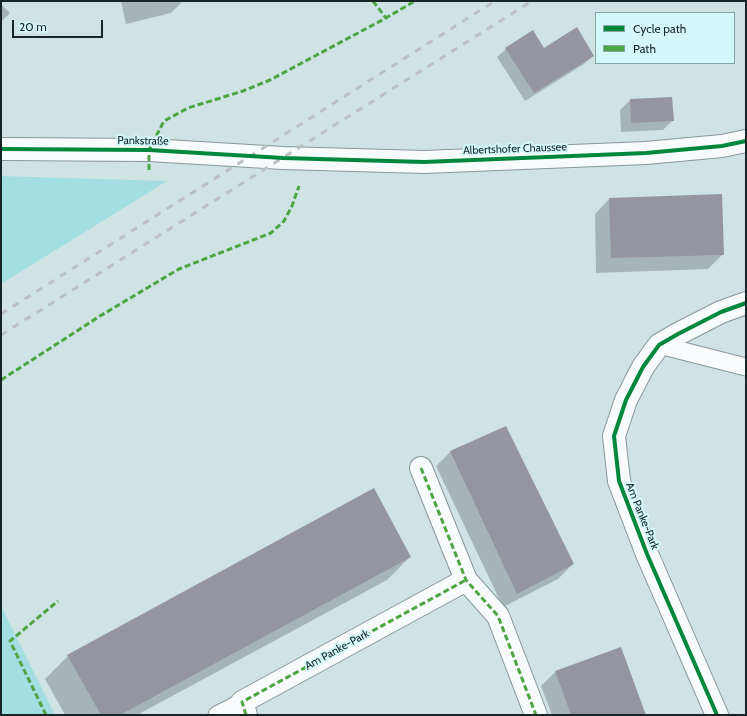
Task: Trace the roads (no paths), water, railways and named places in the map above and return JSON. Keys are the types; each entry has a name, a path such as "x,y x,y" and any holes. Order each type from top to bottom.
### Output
{"street":[{"name":"Albertshofer Chaussee","path":"284,158 432,161 646,153 722,146 746,142"},
{"name":"Pankstraße","path":"1,149 149,150 284,158"},
{"name":"Am Panke-Park","path":"717,715 648,554 619,481 614,436 626,400 643,367 660,345 721,312 746,303"},
{"path":"421,468 466,580 498,616 536,715"},
{"name":"Am Panke-Park","path":"244,708 466,580"}],"lane":[{"path":"660,345 746,367"},
{"path":"217,715 244,708"}],"railway":[{"path":"1,314 495,1"},
{"path":"1,335 532,1"}]}
